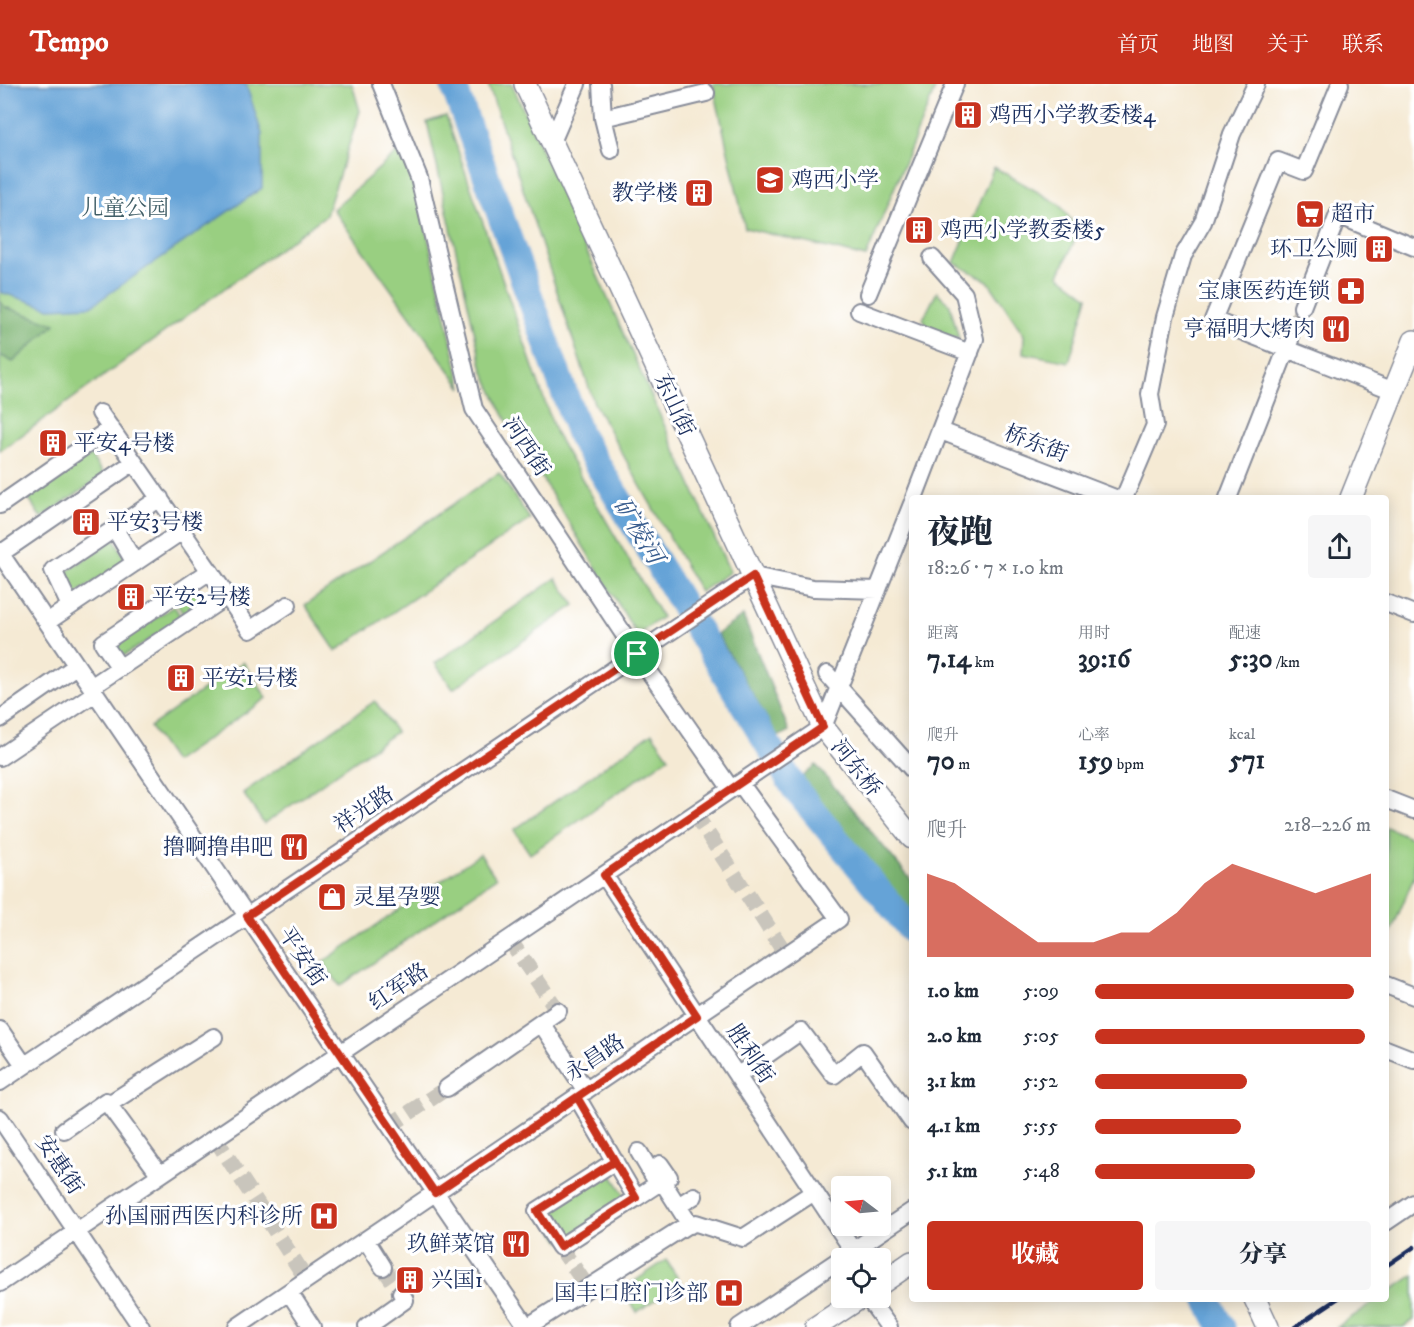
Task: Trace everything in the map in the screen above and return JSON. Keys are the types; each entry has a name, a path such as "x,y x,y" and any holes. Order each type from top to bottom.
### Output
{"main road":[{"name":"东山街","path":"525,84 753,576 817,731"},
{"path":"1352,495 1414,341"},
{"name":"河东桥","path":"817,731 909,835"},
{"path":"891,1276 909,1264"},
{"path":"1256,1302 1268,1327"},
{"path":"816,1327 845,1308"}],"street":[{"name":"河西街","path":"381,84 418,178 474,409 637,654 734,787"},
{"path":"552,142 578,84"},
{"path":"601,84 603,118 611,150"},
{"path":"868,294 955,84"},
{"path":"1125,495 1155,425 1150,394 1165,317 1183,256 1203,222 1233,134 1256,84"},
{"path":"1340,84 1304,171 1278,161 1213,320 1288,345 1394,391"},
{"path":"603,118 706,93"},
{"path":"1302,307 1338,215 1414,247"},
{"path":"916,495 975,339 964,294 932,258"},
{"path":"859,311 970,353"},
{"path":"1229,495 1288,345"},
{"path":"100,413 249,630 288,605"},
{"path":"0,505 111,428"},
{"name":"桥东街","path":"941,431 1107,495"},
{"path":"0,553 134,462"},
{"path":"70,606 53,570 160,498"},
{"path":"817,731 839,687 909,512"},
{"path":"115,529 135,563"},
{"path":"47,622 182,531"},
{"name":"平安街","path":"0,553 527,1327"},
{"path":"120,668 103,643 210,571"},
{"name":"祥光路","path":"0,1082 753,576"},
{"path":"753,576 813,588 878,590"},
{"path":"0,757 120,668 227,596"},
{"path":"1389,604 1414,614"},
{"path":"0,719 76,666"},
{"path":"827,674 909,766"},
{"name":"红军路","path":"0,1283 817,731"},
{"name":"永昌路","path":"237,1327 839,919 734,787"},
{"path":"1389,800 1414,810"},
{"name":"胜利街","path":"604,875 850,1248"},
{"path":"1389,986 1414,996"},
{"path":"447,1088 558,1011"},
{"path":"541,1023 582,1094 616,1164 636,1198"},
{"path":"0,1030 24,1065"},
{"path":"737,1076 801,1031 834,1075 863,1052 909,1118"},
{"path":"109,1104 214,1037"},
{"path":"1389,1050 1414,1060"},
{"path":"64,1130 106,1101 160,1175"},
{"name":"安惠街","path":"0,1118 141,1327"},
{"path":"660,1176 636,1198 560,1247 537,1211 643,1150 660,1176 690,1225"},
{"path":"527,1327 690,1225 696,1223 743,1239 814,1192"},
{"path":"678,1206 694,1196"},
{"path":"1389,1220 1414,1203"},
{"path":"864,1248 909,1213"},
{"path":"366,1240 383,1267"},
{"path":"739,1327 831,1270"},
{"path":"289,1292 312,1327"},
{"path":"367,1327 405,1300 401,1293"},
{"path":"875,1308 889,1327"}],"green space":[{"name":"儿童公园","path":"0,84 352,84 360,111 326,215 0,451"},
{"path":"488,84 512,84 730,572 700,592 594,403"},
{"path":"713,84 937,84 866,257 745,228"},
{"path":"446,116 556,434 662,617 637,635 503,414 483,370 427,122"},
{"path":"401,149 416,184 462,388 333,209"},
{"path":"994,167 1059,204 1079,231 1059,275 1088,297 1069,362 1023,353 1024,335 988,281 954,263"},
{"path":"937,292 950,305 959,339 930,331 923,319"},
{"path":"0,301 5,307 55,324 13,362 0,355"},
{"path":"88,452 104,475 41,518 26,495"},
{"path":"499,473 530,519 336,651 305,605"},
{"path":"114,539 127,561 73,596 62,575"},
{"path":"556,578 575,605 453,689 435,663"},
{"path":"196,591 204,605 185,617 176,602"},
{"path":"174,606 182,619 122,657 114,645"},
{"path":"743,616 789,731 778,737 717,634"},
{"path":"243,662 267,698 174,762 150,727"},
{"path":"375,701 396,732 264,824 243,793"},
{"path":"652,733 669,757 530,854 514,830"},
{"path":"816,765 909,877 909,908 801,778"},
{"path":"1389,828 1414,839 1414,877 1389,937"},
{"path":"480,854 496,878 340,986 323,962"},
{"path":"609,1171 627,1199 561,1242 543,1215"},
{"path":"666,1260 681,1283 637,1312 623,1289"},
{"path":"1414,1275 1414,1320 1403,1327 1337,1327 1374,1302 1389,1302 1389,1292"}],"water":[{"path":"0,84 246,84 262,134 262,188 91,306 50,308 0,292"}],"waterway":[{"name":"矿棱河","path":"453,84 580,436 795,789 909,927"},
{"name":"矿棱河","path":"1209,1302 1222,1327"}],"tunnel":[{"path":"1290,340 1302,307"},
{"path":"695,814 787,956"},
{"path":"509,939 558,1011"},
{"path":"389,1126 447,1088"},
{"path":"215,1138 307,1280"},
{"path":"560,1247 588,1288"},
{"path":"383,1267 401,1293"}],"railway":[{"path":"1389,1264 1414,1247"},
{"path":"1295,1327 1332,1302"}],"place":[{"name":"鸡西小学教委楼4","path":"968,115"},
{"name":"鸡西小学","path":"770,180"},
{"name":"教学楼","path":"699,193"},
{"name":"超市","path":"1310,214"},
{"name":"鸡西小学教委楼5","path":"919,230"},
{"name":"环卫公厕","path":"1379,249"},
{"name":"宝康医药连锁","path":"1351,291"},
{"name":"亨福明大烤肉","path":"1336,329"},
{"name":"平安4号楼","path":"53,443"},
{"name":"平安3号楼","path":"86,522"},
{"name":"平安2号楼","path":"131,597"},
{"name":"平安1号楼","path":"181,678"},
{"name":"撸啊撸串吧","path":"294,847"},
{"name":"灵星孕婴","path":"332,897"},
{"name":"孙国丽西医内科诊所","path":"324,1216"},
{"name":"玖鲜菜馆","path":"516,1244"},
{"name":"兴国1","path":"410,1280"},
{"name":"国丰口腔门诊部","path":"729,1293"}],"route":[{"path":"637,654 247,916 435,1193 577,1097 615,1161 636,1198 560,1247 537,1211 615,1161 577,1097 697,1016 604,875 823,727 753,576 637,654"}]}
